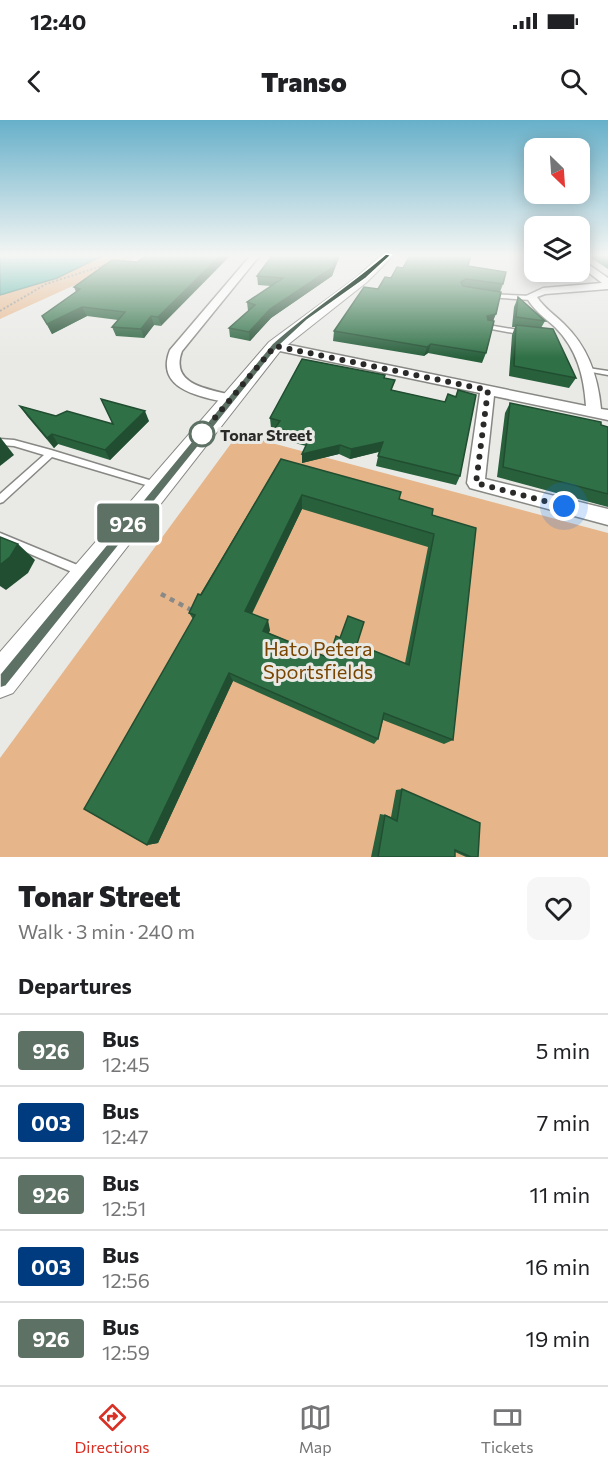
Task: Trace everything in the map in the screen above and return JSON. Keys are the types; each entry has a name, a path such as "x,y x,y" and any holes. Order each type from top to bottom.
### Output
{"main road":[{"path":"0,680 275,346 304,318 345,289"}],"street":[{"path":"227,289 176,350 171,363 179,382 188,387 230,399"},
{"path":"275,346 601,414 583,355 531,298 532,294 552,289"},
{"path":"488,390 476,483 608,517"}],"lane":[{"path":"482,295 531,298"},
{"path":"488,327 535,335"},
{"path":"588,370 608,373"},
{"path":"0,442 14,443 51,453 159,486"},
{"path":"0,499 51,453"},
{"path":"0,537 87,574"}],"path":[{"path":"0,311 37,289"},
{"path":"161,594 200,615"}],"green space":[{"path":"0,289 65,289 0,319"},
{"name":"Hato Petera Sportsfields","path":"238,434 608,533 608,857 0,857 0,758"}],"water":[{"path":"0,289 19,289 0,295"}],"building":[{"path":"79,289 186,289 158,317 151,316 141,329 112,327 125,312 82,307 47,324 42,316"},
{"path":"266,289 299,289 270,309 249,332 229,328 255,305 247,302"},
{"path":"362,289 484,289 501,292 496,314 487,316 488,320 494,321 486,353 431,344 427,347 334,331"},
{"path":"518,297 545,321 516,317"},
{"path":"516,325 553,329 576,378 514,366"},
{"path":"302,359 385,375 384,378 395,380 391,390 445,402 448,394 456,397 458,390 476,395 460,476 378,456 383,442 351,449 340,445 302,454 310,437 275,428 280,421 270,418"},
{"path":"101,399 145,411 105,450 52,434 47,438 20,406 56,416 67,411 113,424"},
{"path":"510,403 601,422 601,425 608,427 608,494 503,467"},
{"path":"281,459 401,492 399,499 433,509 432,515 476,528 453,740 384,713 378,739 229,673 147,845 84,809 195,615 189,613 198,594 201,595","holes":["302,495 434,534 409,665 357,644 364,622 348,616 340,638 336,636 329,658 263,631 268,620 245,611"]},
{"path":"0,537 18,544 10,557 0,565"},
{"path":"402,789 480,823 478,857 471,857 455,850 455,857 378,857 385,815 397,821"}],"bus line":[{"name":"926","path":"0,680 275,346 304,318 345,289"}],"place":[{"name":"Tonar Street","path":"202,434"}],"route":[{"path":"202,434 198,438 275,346 488,390 476,483 564,506"}]}
